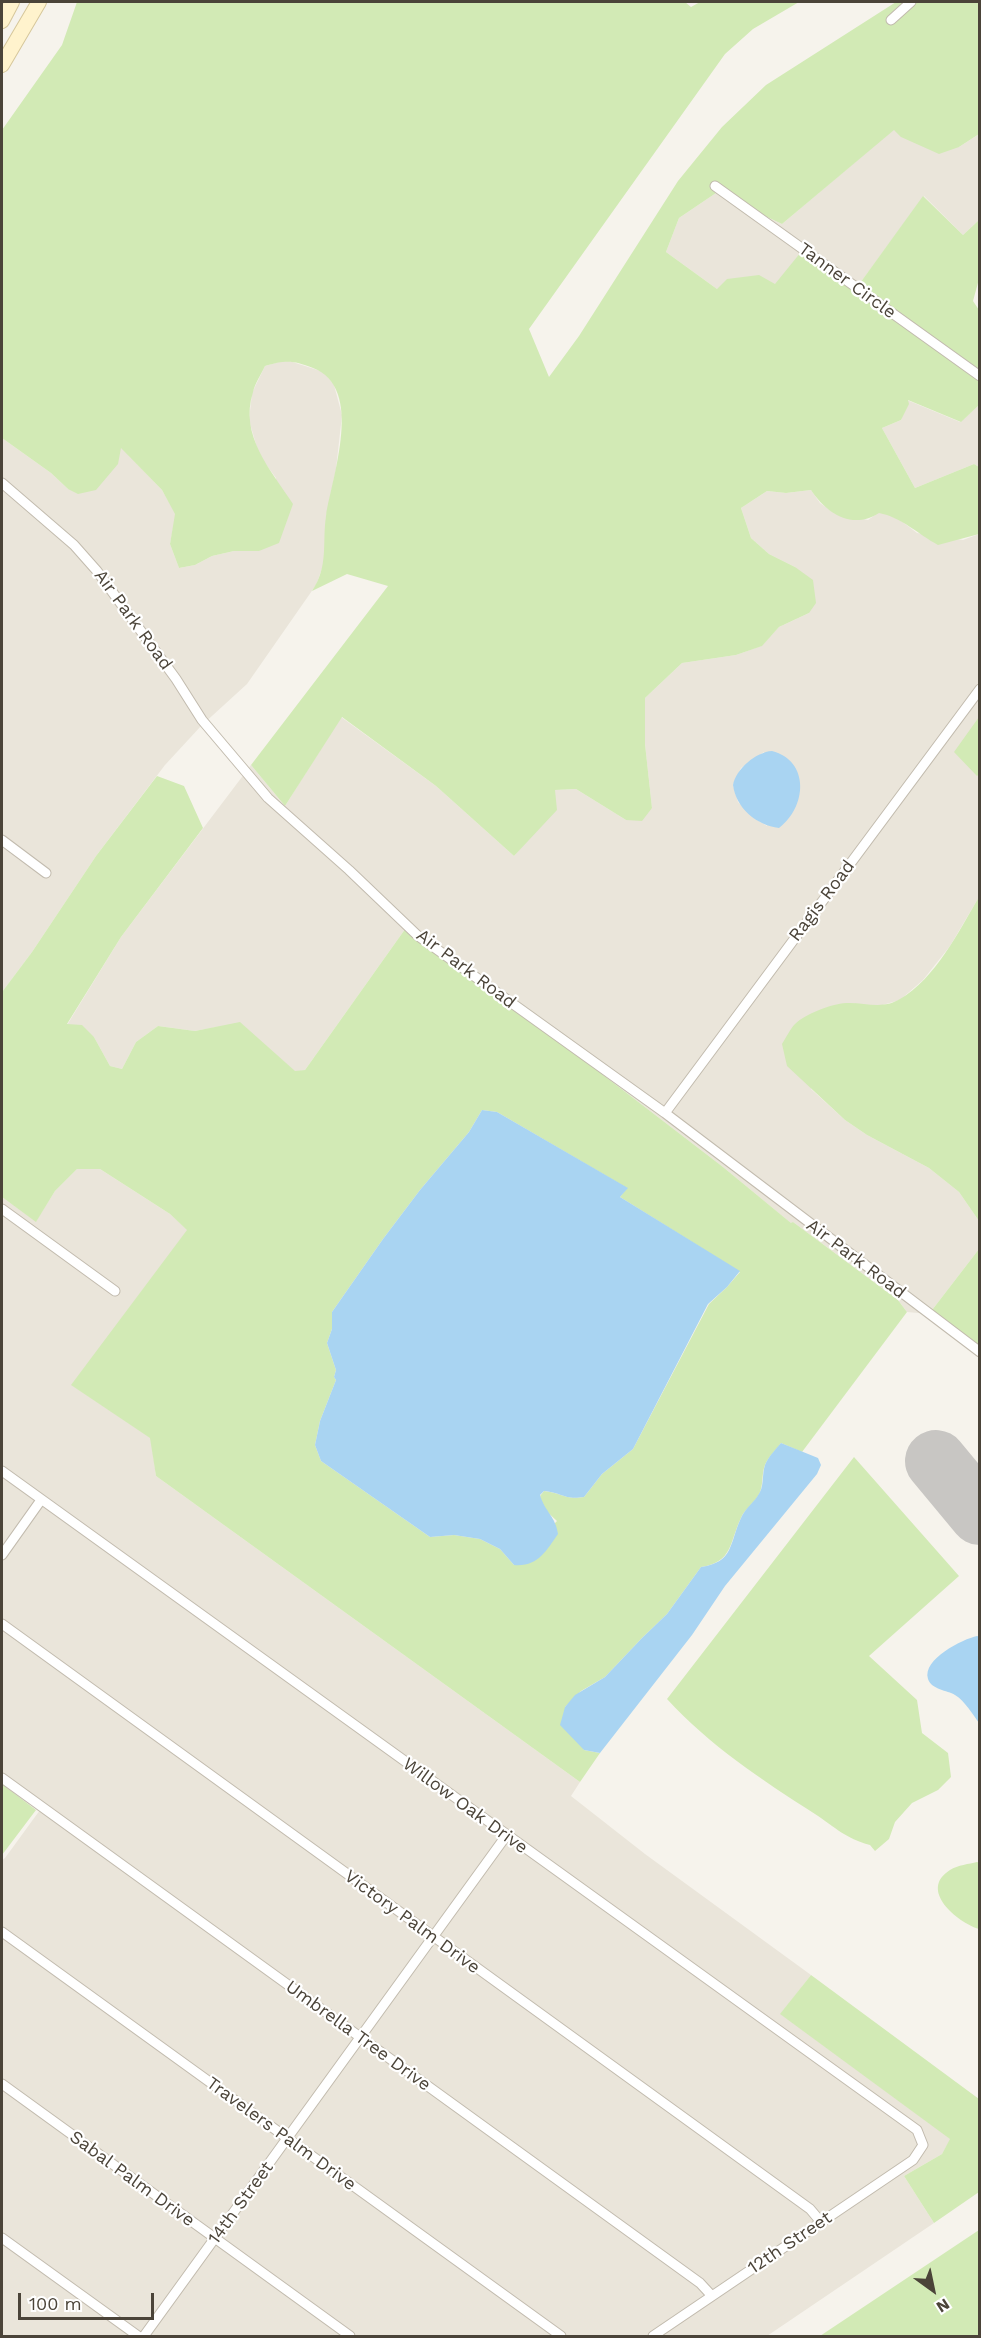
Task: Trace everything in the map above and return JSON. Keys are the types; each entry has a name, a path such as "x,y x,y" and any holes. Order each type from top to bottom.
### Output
{"main road":[{"path":"2,21 12,2"},
{"path":"2,64 39,2"}],"street":[{"path":"891,20 911,2"},
{"name":"Tanner Circle","path":"715,186 980,376"},
{"name":"Air Park Road","path":"2,483 74,545 98,571 176,679 202,720 268,798 356,876 417,935 665,1113 980,1352"},
{"name":"Ragis Road","path":"665,1113 980,688"},
{"path":"2,840 46,873"},
{"path":"2,1209 115,1291"},
{"name":"Willow Oak Drive","path":"2,1471 917,2130 923,2145"},
{"path":"2,1555 41,1500"},
{"name":"Victory Palm Drive","path":"2,1624 810,2209 820,2222"},
{"name":"Umbrella Tree Drive","path":"2,1778 691,2276 712,2296"},
{"name":"14th Street","path":"144,2337 506,1836"},
{"name":"Travelers Palm Drive","path":"2,1932 561,2337"},
{"name":"Sabal Palm Drive","path":"2,2084 351,2337"},
{"name":"12th Street","path":"653,2337 913,2160 923,2145"},
{"path":"2,2238 138,2337"}],"shaded area":[{"path":"894,129 959,147 979,134 979,220 963,235 924,196 855,290 775,284 717,289 666,252 679,218 716,193 782,224"},
{"path":"286,360 324,372 334,385 342,415 336,469 326,517 325,561 316,585 247,684 201,726 165,765 96,856 32,952 2,992 2,438 51,473 68,489 121,447 162,490 176,514 170,544 179,568 195,565 212,556 234,551 259,551 276,478 259,455 249,420 252,393 265,366"},
{"path":"907,400 960,422 979,405 979,467 974,464 915,488 882,428 901,420"},
{"path":"811,490 820,503 833,512 868,520 879,512 895,516 917,533 963,540 979,534 979,717 976,723 977,776 979,774 979,897 950,946 923,980 900,1000 879,1006 845,1003 811,1089 845,1120 867,1135 929,1168 959,1192 979,1221 979,1249 929,1314 907,1312 898,1300 793,1222 792,1224 723,1167 408,925 305,1070 295,1072 240,1023 195,1031 158,1026 136,1042 122,1069 110,1066 94,1037 67,1025 121,937 251,765 285,806 341,717 436,786 514,856 536,830 555,790 576,789 626,820 652,808 645,744 645,698 682,663 736,655 761,646 779,627 809,613 795,567 769,554 751,538 741,508 767,491 786,493","holes":["764,752 767,826 754,818 738,802 733,785 741,768"]},
{"path":"77,1169 100,1169 170,1214 188,1230 72,1385 151,1438 156,1476 580,1782 571,1796 645,1854 811,1975 781,2014 951,2139 942,2154 904,2176 934,2223 767,2336 2,2336 2,1860 40,1810 2,1779 2,1197 36,1221 55,1191"}],"green space":[{"path":"77,2 685,2 691,7 700,2 799,2 753,29 725,54 529,329 549,377 579,336 678,181 722,127 766,85 896,2 979,2 979,134 959,147 939,154 901,137 894,130 782,224 716,193 679,218 666,252 717,289 727,279 759,275 775,284 801,252 855,290 923,196 963,235 979,220 979,279 973,301 979,310 979,405 961,422 908,400 909,404 901,420 882,428 915,488 974,464 979,467 979,534 938,545 887,515 879,513 859,520 841,517 817,499 811,490 786,493 767,491 741,508 751,538 769,554 795,567 813,580 816,603 809,613 779,627 762,646 736,655 682,663 645,698 645,744 652,808 642,821 626,820 576,789 555,790 557,810 514,856 436,786 342,717 285,806 251,765 388,586 347,574 312,591 323,563 326,516 341,434 342,413 338,394 329,378 306,365 284,362 265,366 254,389 250,423 254,438 259,452 293,504 279,543 259,551 234,551 212,556 195,565 179,568 170,544 175,514 162,490 121,448 118,464 96,490 78,494 68,489 51,473 2,438 2,130 62,45"},
{"path":"979,717 980,774 977,776 954,752"},
{"path":"157,776 184,786 203,828 121,937 67,1024 82,1025 94,1037 110,1066 122,1069 136,1042 158,1026 195,1031 240,1022 295,1071 305,1070 408,925 723,1167 791,1223 793,1222 898,1300 907,1312 802,1452 781,1443 770,1456 764,1469 760,1492 742,1515 725,1556 719,1561 701,1567 667,1614 605,1677 581,1691 565,1707 584,1750 600,1753 580,1782 156,1476 150,1438 71,1385 187,1230 170,1214 100,1169 77,1169 55,1191 36,1222 2,1197 2,992 32,952 96,856","holes":["482,1110 497,1112 627,1188 620,1197 740,1272 709,1304 633,1449 602,1474 584,1497 568,1497 544,1491 540,1496 544,1509 557,1521 514,1565 500,1549 480,1539 454,1535 430,1537 321,1461 315,1445 320,1421 336,1380 334,1377 336,1370 327,1343 332,1329 332,1312 420,1190 469,1132"]},
{"path":"979,897 979,1221 959,1192 929,1168 867,1135 845,1120 787,1066 782,1044 795,1024 819,1010 846,1003 887,1004 913,990 945,953"},
{"path":"979,1249 979,1351 929,1314"},
{"path":"854,1457 959,1576 869,1656 917,1700 922,1733 948,1753 951,1777 938,1790 912,1803 895,1822 889,1839 875,1851 870,1845 841,1832 737,1761 700,1732 667,1699"},
{"path":"2,1784 36,1810 2,1855"},
{"path":"980,1863 979,1929 952,1913 939,1896 938,1887 941,1878 950,1870"},
{"path":"811,1975 979,2099 979,2192 934,2223 904,2176 942,2154 950,2139 780,2014"},
{"path":"979,2230 979,2336 820,2336"}],"water":[{"path":"772,751 784,756 793,764 800,785 795,809 779,828 763,823 748,814 738,801 733,785 742,767 760,754"},
{"path":"482,1110 497,1112 628,1188 620,1197 740,1271 727,1287 708,1304 633,1449 602,1474 584,1497 568,1497 544,1491 540,1495 555,1523 558,1534 540,1557 522,1565 514,1565 500,1549 480,1539 454,1535 430,1537 321,1461 315,1445 320,1421 336,1380 334,1377 336,1370 327,1343 332,1329 332,1312 420,1190 469,1132"},
{"path":"781,1443 818,1458 821,1465 817,1474 725,1586 692,1635 600,1753 584,1750 560,1725 565,1707 575,1695 605,1677 667,1614 701,1567 712,1565 725,1556 743,1514 760,1492 766,1462"},
{"path":"980,1637 979,1723 959,1698 936,1688 928,1679 931,1664 937,1657 963,1641"}],"runway":[{"path":"936,1461 980,1514"}]}
